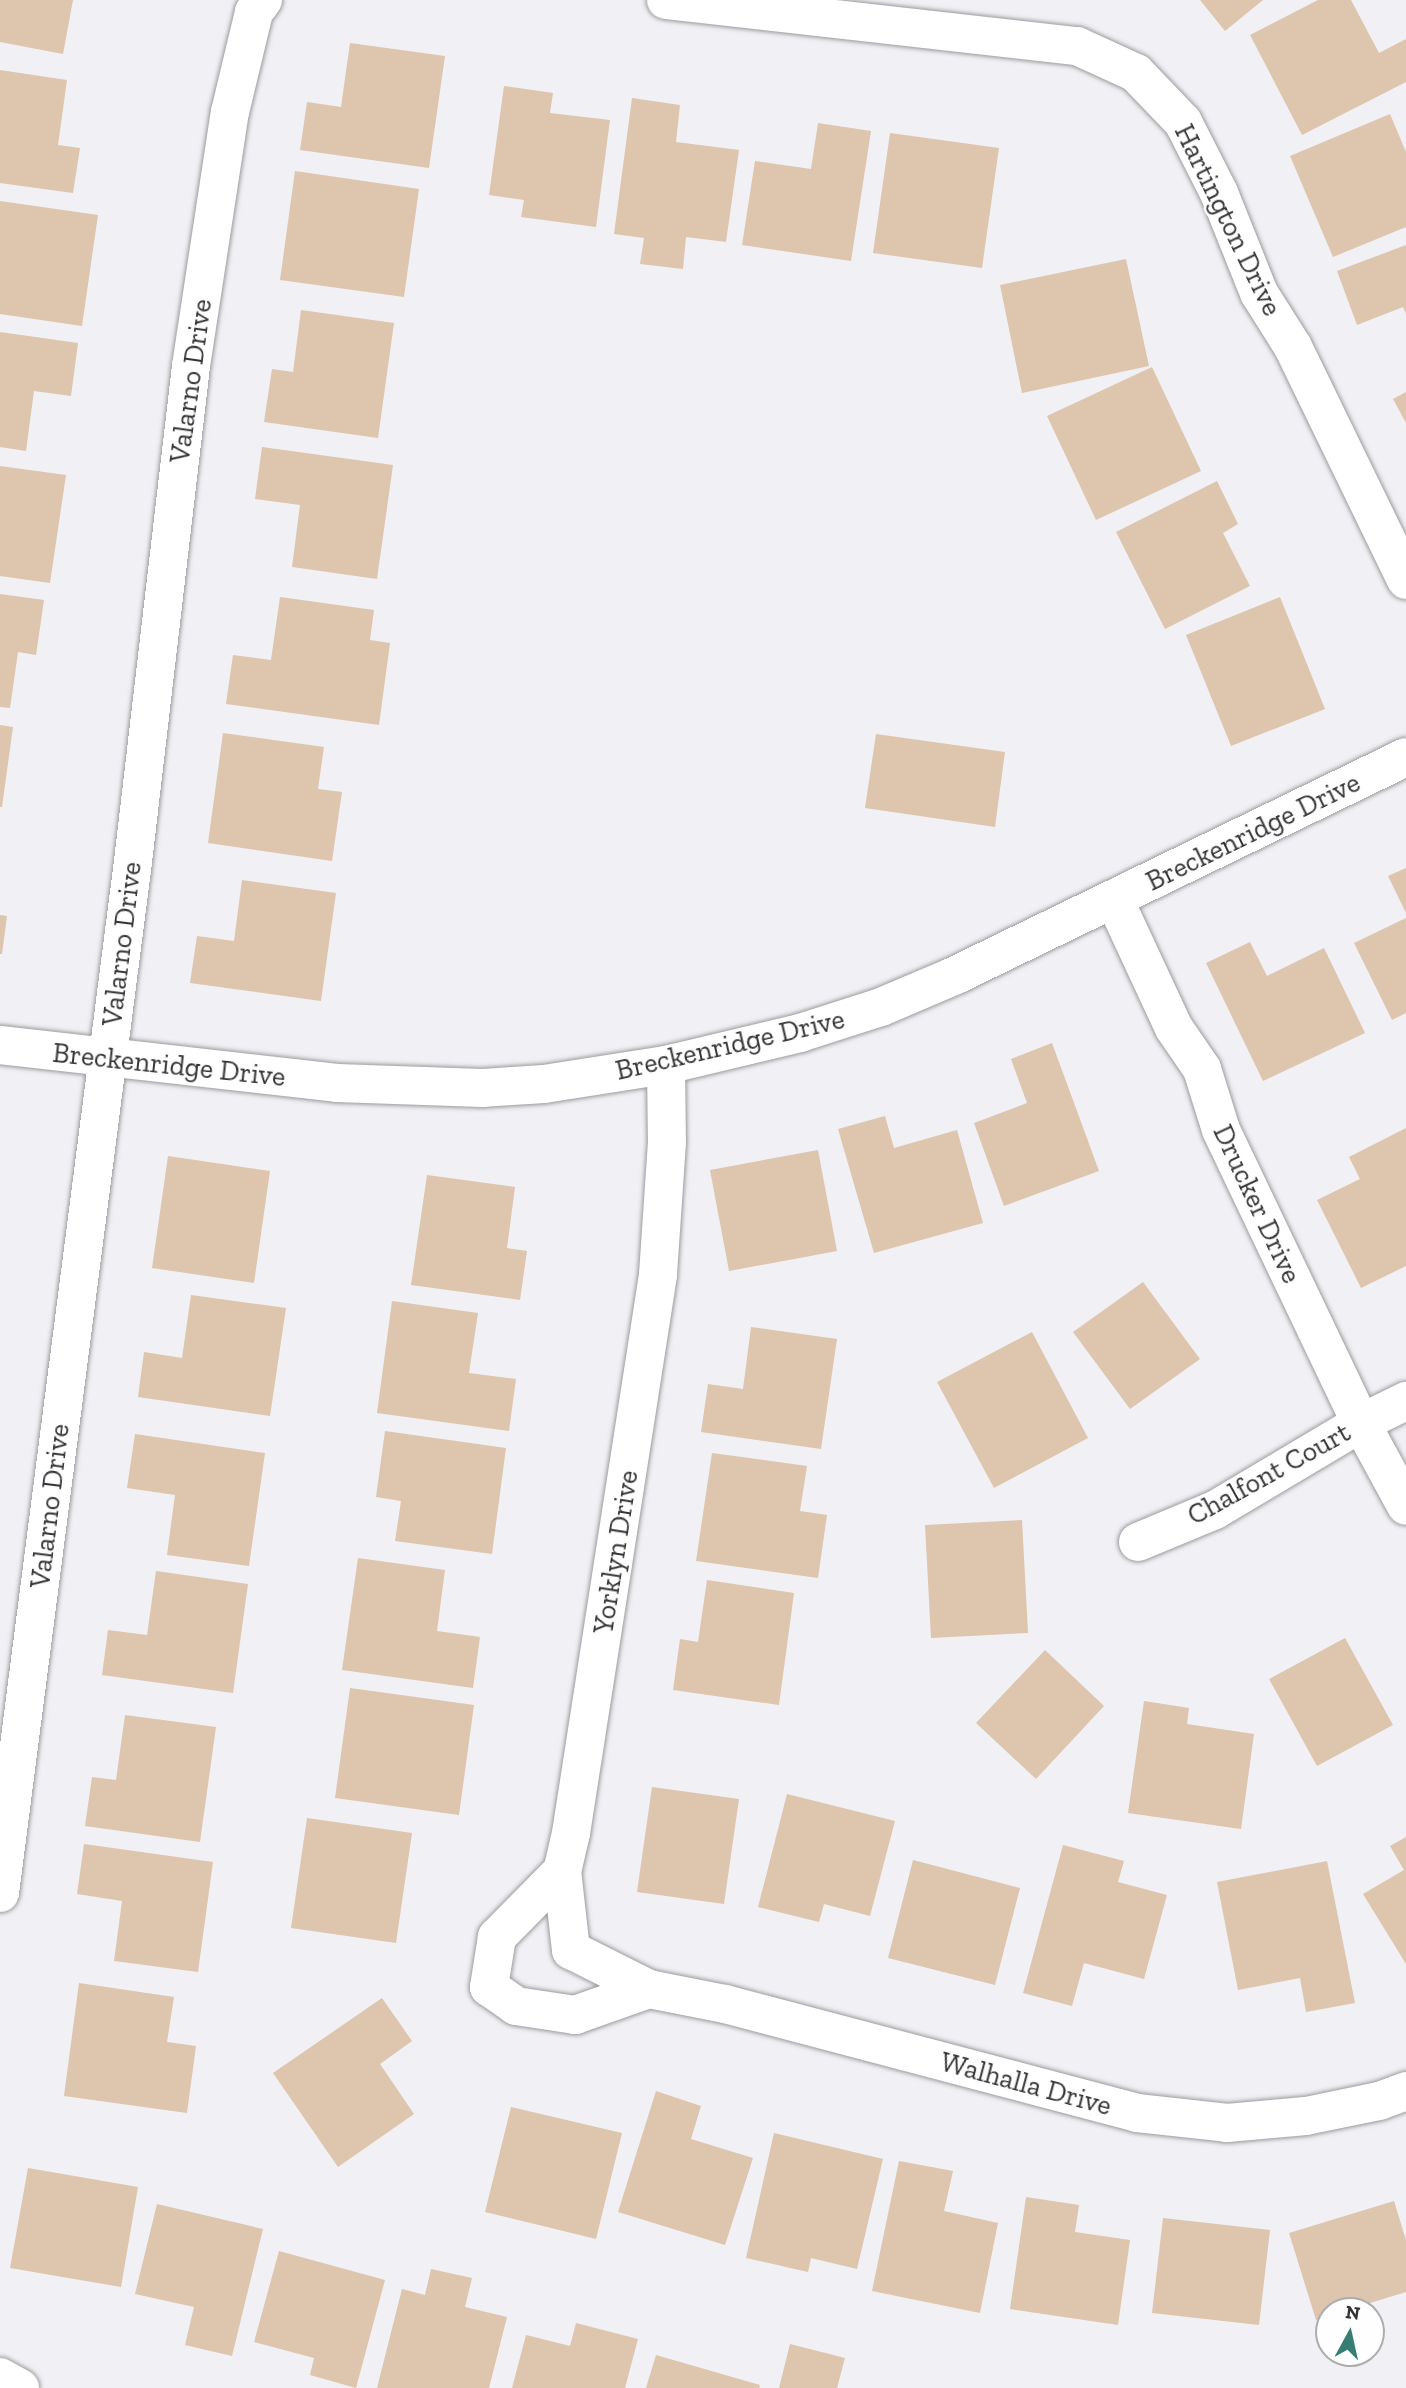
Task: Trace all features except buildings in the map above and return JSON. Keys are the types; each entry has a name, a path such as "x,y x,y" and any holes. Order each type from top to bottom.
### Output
{"street":[{"name":"Valarno Drive","path":"0,1893 107,1059 191,366 230,112 254,12 264,0"},
{"name":"Hartington Drive","path":"666,0 1077,46 1136,73 1183,122 1219,192 1259,293 1293,347 1406,580"},
{"name":"Breckenridge Drive","path":"0,1045 337,1083 482,1088 544,1084 666,1065 800,1033 881,1007 1114,899 1406,757"},
{"name":"Drucker Drive","path":"1114,899 1174,1028 1202,1069 1221,1130 1361,1423 1406,1506"},
{"name":"Yorklyn Drive","path":"649,1989 571,1950 562,1871 576,1806 658,1275 667,1142 666,1065"},
{"name":"Chalfont Court","path":"1138,1542 1215,1510 1361,1423 1406,1401"},
{"path":"562,1871 496,1937 489,1987 516,2006 575,2015 649,1989"},
{"name":"Walhalla Drive","path":"649,1989 725,2004 1137,2113 1227,2123 1306,2116 1379,2101 1406,2091"},
{"path":"0,2377 20,2388"}]}
